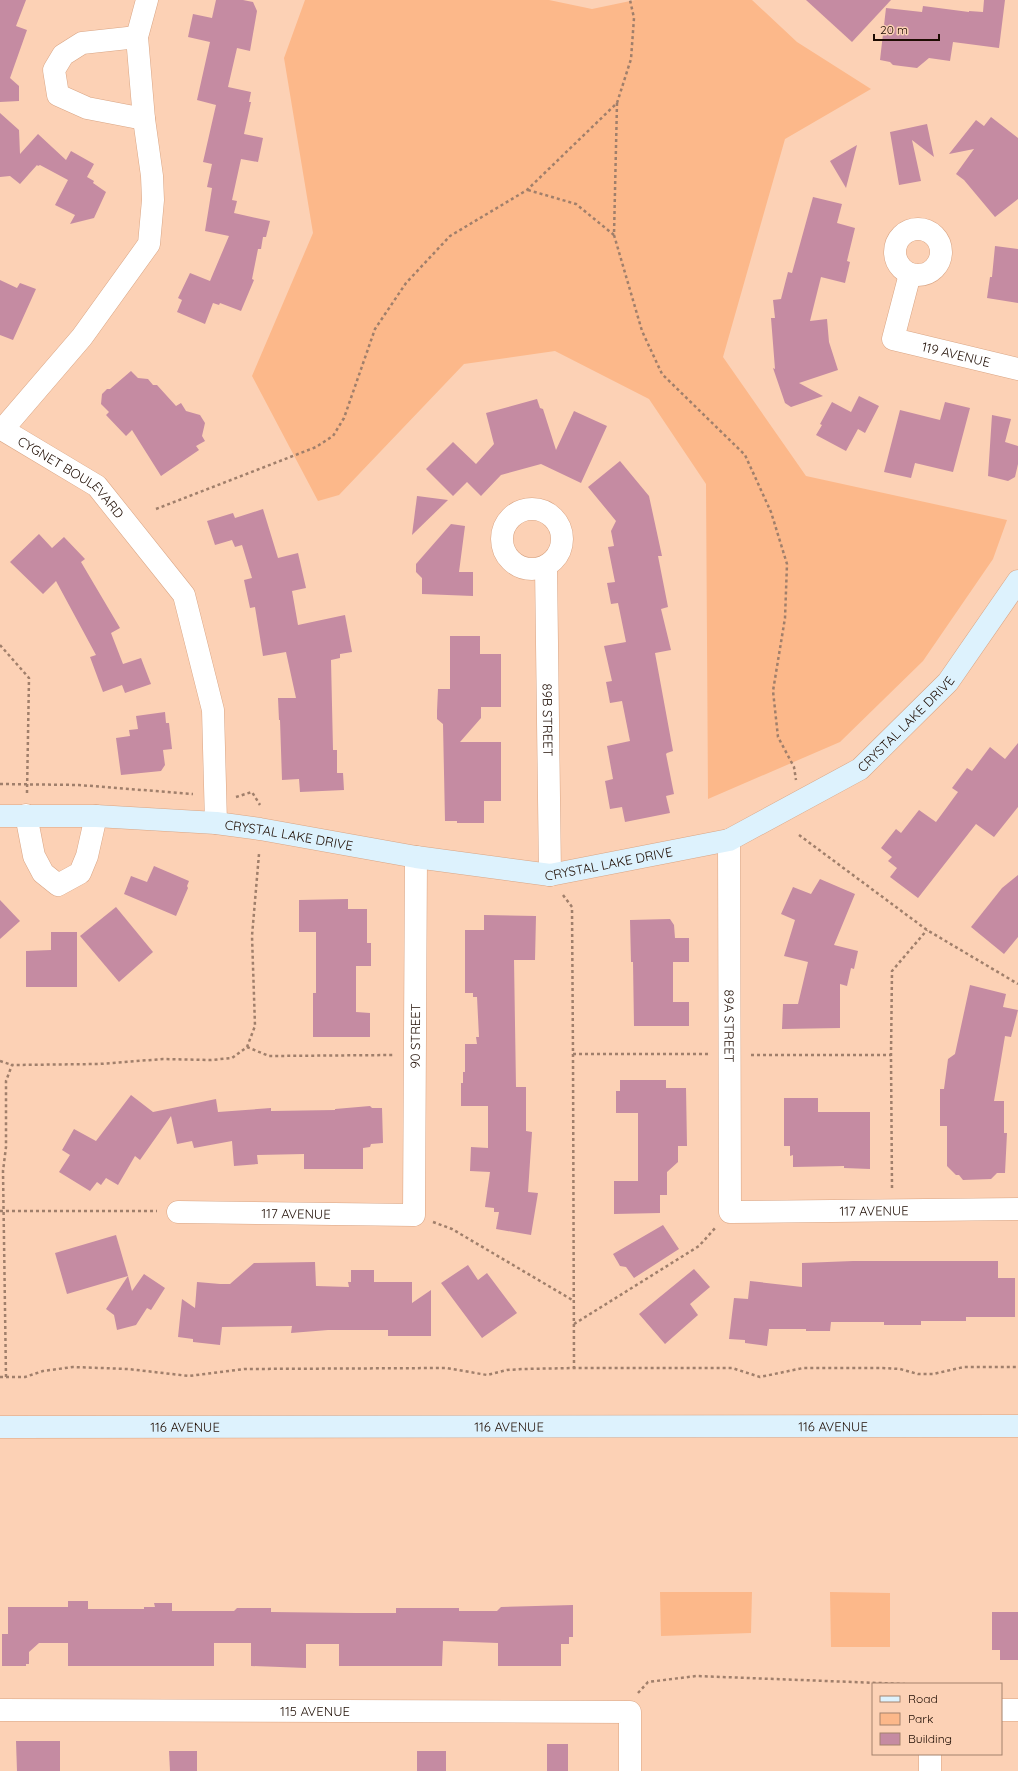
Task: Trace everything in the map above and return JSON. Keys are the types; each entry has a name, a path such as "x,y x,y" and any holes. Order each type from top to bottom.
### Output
{"street":[{"name":"CYGNET BOULEVARD","path":"147,0 137,37 144,119 152,176 153,200 149,244 82,337 1,428 97,486 184,595 213,710 216,823"},
{"path":"137,37 82,43 63,55 54,70 58,95 87,108 144,119"},
{"name":"119 AVENUE","path":"910,274 893,339 1018,370"},
{"name":"89B STREET","path":"546,566 550,875"},
{"name":"CRYSTAL LAKE DRIVE","path":"0,816 96,816 216,823 260,829 416,857 550,875 729,840 860,769 948,682 1018,581"},
{"path":"26,815 34,856 43,873 58,885 80,873 87,856 96,816"},
{"name":"89A STREET","path":"729,840 730,1212"},
{"name":"90 STREET","path":"414,1215 416,857"},
{"name":"117 AVENUE","path":"730,1212 1018,1209"},
{"name":"117 AVENUE","path":"178,1212 414,1215"},
{"name":"116 AVENUE","path":"0,1427 1018,1426"},
{"name":"115 AVENUE","path":"0,1710 630,1712"},
{"path":"1002,1710 1018,1710"},
{"path":"630,1712 630,1771"},
{"path":"930,1755 930,1771"}],"path":[{"path":"630,0 634,18 631,59 617,103 614,235 642,331 662,374 745,455 771,512 787,564 785,618 773,691 778,737 794,767 797,782"},
{"path":"156,509 316,447 333,436 344,418 376,330 406,283 450,236 527,190 617,103"},
{"path":"527,190 576,204 614,235"},
{"path":"0,645 29,678 26,815"},
{"path":"0,784 78,785 216,797 237,797 252,792 260,805"},
{"path":"799,835 927,930 1018,984"},
{"path":"0,1061 12,1065 99,1064 163,1059 211,1060 232,1058 247,1047 254,1026 252,936 259,854"},
{"path":"550,875 572,907 574,1368"},
{"path":"892,1210 892,971 927,930"},
{"path":"247,1047 269,1056 415,1055"},
{"path":"573,1054 891,1055"},
{"path":"6,1377 3,1171 6,1147 6,1082 12,1065"},
{"path":"0,1211 178,1212"},
{"path":"574,1324 699,1246 730,1212"},
{"path":"414,1215 452,1229 574,1302"},
{"path":"0,1377 25,1376 73,1367 128,1369 189,1376 244,1369 446,1368 487,1375 507,1370 574,1368 732,1368 760,1376 804,1368 883,1368 900,1369 918,1374 934,1374 964,1367 1018,1367"},
{"path":"630,1712 639,1692 648,1682 696,1676 879,1683"}],"green space":[{"path":"305,0 549,0 592,9 635,0 752,0 797,42 871,89 785,139 723,357 806,476 1007,520 993,559 923,661 840,742 708,799 706,484 649,399 555,351 464,364 339,495 318,501 252,376 313,233 284,58"},
{"path":"660,1592 752,1592 751,1633 661,1636"},
{"path":"830,1592 890,1593 890,1647 831,1647"}],"building":[{"path":"0,0 26,0 16,26 27,30 10,78 19,86 19,101 0,102"},
{"path":"216,0 243,0 253,2 257,11 250,51 237,48 228,87 251,92 249,102 251,102 244,134 263,138 258,162 241,159 232,200 237,201 234,213 270,221 266,237 263,237 261,249 258,249 252,279 254,280 241,311 220,303 219,305 213,303 205,324 177,312 182,300 178,298 190,273 210,281 229,236 205,231 212,188 207,187 212,164 203,162 216,105 197,100 210,42 188,37 193,14 212,18"},
{"path":"806,0 891,0 852,42"},
{"path":"984,0 1005,0 999,48 953,42 950,61 929,58 917,68 893,65 890,62 880,60 886,8 922,12 923,6 969,12 983,12"},
{"path":"0,113 19,130 20,154 38,134 66,160 71,151 94,164 87,177 106,192 94,218 70,224 75,215 55,205 68,180 40,165 37,165 20,184 10,176 0,177"},
{"path":"991,117 1018,138 1018,199 995,217 964,180 956,174 974,149 949,154 976,120 984,126"},
{"path":"927,124 934,157 912,140 921,181 899,185 890,132"},
{"path":"857,145 846,188 830,161"},
{"path":"813,197 842,204 837,223 855,228 847,261 850,262 845,283 821,277 810,321 827,319 829,342 838,370 799,383 823,396 791,407 785,403 773,368 775,369 771,318 775,318 773,300 781,299 788,272 792,273"},
{"path":"995,246 1018,249 1018,303 987,298 990,277 992,277"},
{"path":"0,280 17,288 20,283 36,289 13,340 0,335"},
{"path":"131,371 138,378 148,379 153,385 157,385 176,406 181,403 186,411 200,415 205,423 202,436 205,441 196,446 199,450 161,476 132,430 126,436 106,415 109,412 101,404 102,394"},
{"path":"859,396 879,406 865,433 858,429 846,451 816,435 832,402 851,412"},
{"path":"537,399 540,408 543,409 556,450 574,411 607,426 581,483 541,464 501,475 481,496 467,482 453,496 426,469 453,442 476,464 494,444 486,413"},
{"path":"945,402 970,408 953,472 915,463 911,478 884,472 900,410 940,420"},
{"path":"992,415 1011,419 1005,442 1018,446 1018,464 1015,477 1008,481 988,476"},
{"path":"620,461 649,496 662,556 658,556 668,607 661,609 671,650 655,653 673,751 666,754 674,794 666,796 670,813 625,822 622,807 610,809 605,781 613,779 607,746 630,741 622,701 610,703 606,682 612,681 604,646 626,642 618,603 611,604 607,583 615,582 608,547 614,546 611,531 616,521 588,487"},
{"path":"417,496 448,500 412,535"},
{"path":"263,509 278,558 298,553 306,588 292,591 298,625 345,615 352,652 340,654 340,658 331,660 333,750 337,750 337,773 343,773 344,790 300,792 299,779 282,780 278,698 296,698 286,652 263,656 255,607 250,608 244,580 252,578 242,545 235,547 232,540 215,545 207,521 233,513 235,518"},
{"path":"451,524 465,526 459,572 473,572 473,596 422,594 422,578 416,572 416,564"},
{"path":"39,534 52,548 64,537 85,559 81,562 120,628 111,633 123,664 141,658 151,684 125,693 122,685 103,692 90,657 96,655 56,581 43,594 10,562"},
{"path":"450,636 480,636 480,654 501,654 501,707 481,707 481,718 460,742 501,742 501,801 484,801 484,823 457,823 457,821 445,821 443,724 437,719 437,711 438,689 450,689"},
{"path":"165,712 166,723 169,723 172,749 163,750 165,765 161,771 121,775 116,738 130,736 129,730 138,729 136,716"},
{"path":"1018,743 1018,807 994,837 976,824 918,898 890,877 897,868 888,861 892,857 881,848 896,829 901,833 919,810 936,822 958,792 952,788 967,768 972,771 990,747 1005,759"},
{"path":"154,866 189,881 187,886 188,888 176,916 124,894 131,876 147,882"},
{"path":"1018,875 1018,937 1004,954 971,927 1002,888"},
{"path":"820,879 855,894 834,945 858,951 854,969 851,968 847,986 840,984 840,1028 782,1029 783,1004 798,1004 808,962 784,956 795,920 781,914 793,887 811,894"},
{"path":"348,899 348,909 367,909 367,943 371,943 371,966 356,966 356,1012 370,1013 370,1037 313,1037 313,993 316,993 316,932 299,932 299,900"},
{"path":"0,900 20,921 0,939"},
{"path":"116,907 153,952 119,982 80,936"},
{"path":"484,915 536,916 535,960 514,960 516,1087 526,1087 526,1131 532,1132 528,1192 538,1193 531,1235 496,1229 499,1212 494,1212 494,1208 485,1207 490,1172 470,1171 471,1147 488,1148 488,1106 461,1106 461,1083 463,1083 463,1072 465,1072 465,1044 477,1044 476,1037 479,1037 477,997 473,997 473,993 465,993 465,930 484,930"},
{"path":"670,919 674,925 675,938 689,938 689,962 673,962 673,1002 689,1002 689,1026 634,1026 633,962 631,962 630,920"},
{"path":"51,932 77,932 77,987 26,987 26,951 51,950"},
{"path":"970,985 1006,994 1003,1007 1018,1010 1011,1037 1005,1036 994,1101 1004,1101 1004,1133 1007,1133 1005,1173 997,1173 991,1179 963,1180 947,1166 947,1126 940,1126 940,1089 944,1089 948,1059 955,1054"},
{"path":"620,1080 666,1080 666,1088 686,1088 687,1146 678,1146 678,1162 667,1172 667,1195 660,1195 660,1213 614,1214 614,1181 638,1181 638,1113 616,1113 616,1091 620,1091"},
{"path":"131,1095 153,1112 216,1099 218,1112 271,1108 271,1111 335,1110 370,1106 372,1108 382,1108 383,1143 371,1144 370,1147 363,1148 363,1169 304,1169 304,1154 257,1155 258,1164 234,1166 232,1141 194,1148 192,1141 177,1144 171,1116 140,1160 135,1156 118,1185 106,1178 101,1185 97,1182 90,1191 59,1172 70,1155 62,1150 74,1129 96,1141"},
{"path":"784,1098 818,1098 818,1112 870,1112 870,1169 844,1168 844,1166 793,1167 793,1155 790,1156 790,1146 784,1146"},
{"path":"663,1225 679,1249 634,1278 626,1267 620,1266 613,1254"},
{"path":"116,1235 128,1276 67,1294 55,1253"},
{"path":"853,1261 998,1261 998,1278 1015,1278 1015,1317 966,1317 966,1321 921,1321 921,1325 884,1325 884,1322 831,1322 830,1331 806,1331 806,1329 769,1329 767,1346 745,1343 745,1340 729,1339 734,1298 748,1299 750,1281 802,1287 802,1263"},
{"path":"315,1262 316,1286 349,1287 348,1282 351,1282 351,1270 374,1270 374,1282 412,1282 412,1303 431,1290 431,1336 388,1336 388,1330 328,1330 291,1333 292,1326 222,1327 220,1345 193,1342 193,1339 178,1337 182,1299 195,1308 197,1282 230,1284 254,1263"},
{"path":"468,1265 478,1280 487,1273 517,1313 482,1338 441,1283"},
{"path":"694,1269 710,1287 690,1304 698,1315 665,1344 639,1314"},
{"path":"144,1274 165,1288 151,1310 147,1308 136,1325 117,1330 114,1315 106,1309 128,1276 132,1291"},
{"path":"68,1601 88,1601 88,1609 144,1609 144,1607 155,1607 154,1603 172,1603 172,1611 234,1611 237,1608 271,1608 271,1612 356,1613 396,1613 396,1608 459,1608 459,1611 497,1611 501,1607 573,1605 573,1637 569,1637 569,1644 561,1644 561,1666 498,1666 498,1643 443,1641 442,1666 339,1666 339,1644 306,1644 306,1668 251,1666 251,1643 214,1643 214,1666 68,1666 68,1643 39,1643 29,1652 29,1664 26,1664 26,1666 2,1666 2,1634 8,1634 8,1607 68,1607"},
{"path":"992,1612 1018,1612 1018,1660 1000,1660 1000,1650 992,1650"},
{"path":"16,1741 60,1741 60,1771 17,1771"},
{"path":"547,1744 568,1744 568,1771 547,1771"},
{"path":"169,1751 197,1751 197,1771 170,1771"},
{"path":"417,1751 446,1751 446,1771 417,1771"}]}
